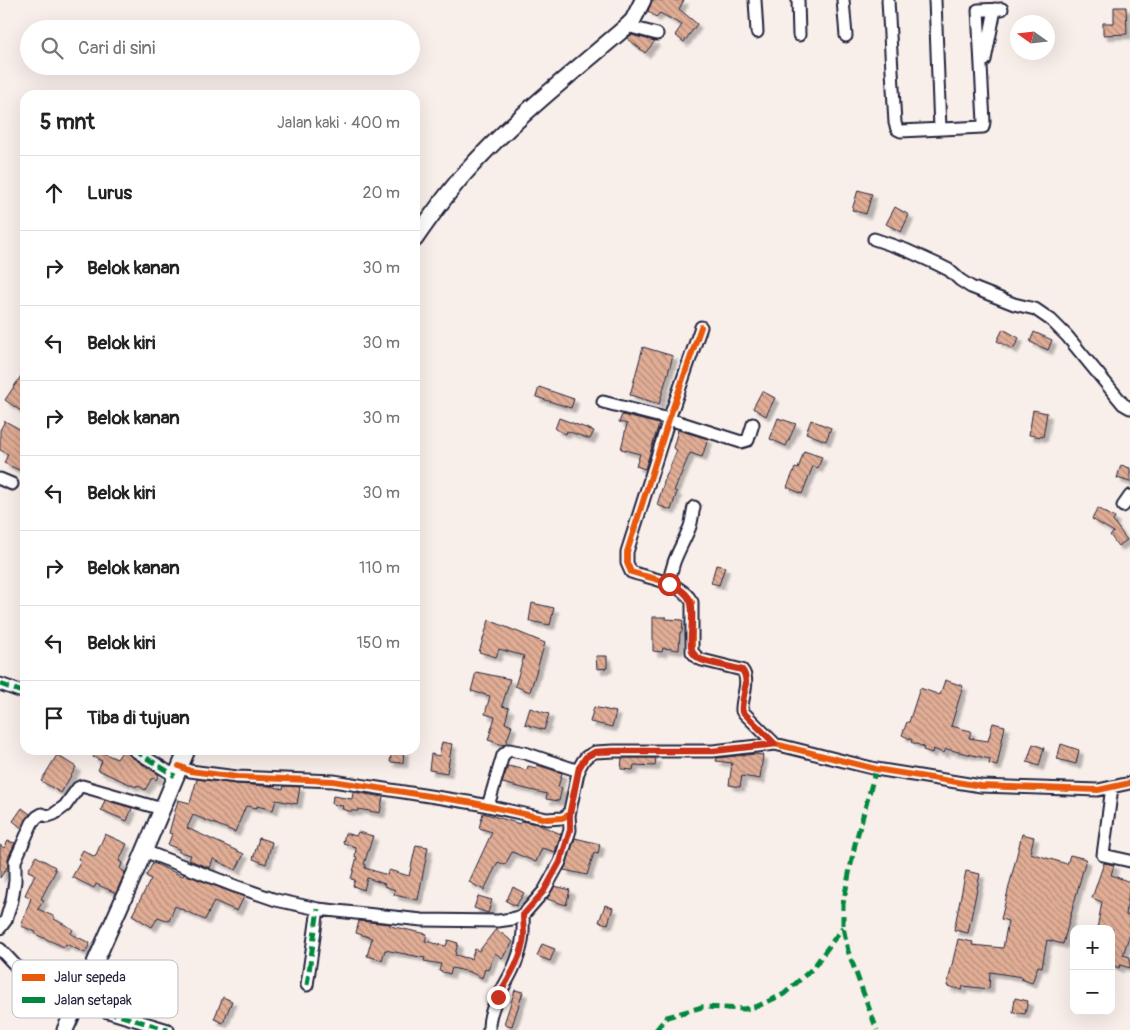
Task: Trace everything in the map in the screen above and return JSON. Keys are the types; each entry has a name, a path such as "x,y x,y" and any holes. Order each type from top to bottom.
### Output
{"street":[{"path":"420,232 448,192 467,170 514,125 627,26 633,20 643,0"},
{"path":"755,0 756,32"},
{"path":"798,0 799,35"},
{"path":"843,0 846,36"},
{"path":"888,0 895,123 897,129 901,131 983,127 978,5 999,9 982,74"},
{"path":"935,0 940,129"},
{"path":"627,26 657,34"},
{"path":"874,239 906,250 939,265 949,270 971,287 1014,304 1034,309 1051,320 1067,336 1123,404 1130,408"},
{"path":"701,327 669,420 626,557 627,563 631,572 679,587 684,591 692,602 692,652 698,658 742,670 746,679 741,702 742,711 775,744"},
{"path":"603,402 744,442 750,438 753,424"},
{"path":"0,479 12,484"},
{"path":"1123,506 1130,496"},
{"path":"669,584 673,562 690,528 694,506"},
{"path":"0,684 20,691"},
{"path":"144,851 276,900 318,909 422,920 498,921 523,915 544,891 560,862 570,830 570,814 579,770 586,757 595,752 713,751 775,744 876,769 981,786 1098,790 1130,783"},
{"path":"488,806 502,757 509,750 525,753 579,770"},
{"path":"144,755 177,771 333,781 488,806 547,819 562,818 570,814"},
{"path":"96,960 185,755"},
{"path":"0,928 6,920 12,900 15,881 15,860 37,817 42,814 48,816 54,814 65,806 78,788 82,786 162,810"},
{"path":"1112,787 1103,855 1130,862"},
{"path":"307,985 318,909"},
{"path":"488,1030 492,1010 513,970 521,949 524,936 523,915"},
{"path":"0,949 12,962"},
{"path":"65,1030 70,1018"},
{"path":"128,1018 168,1030"}],"building":[{"path":"652,0 684,0 679,9 697,24 684,42 675,35 682,25 660,13 656,17 648,11"},
{"path":"1114,7 1126,7 1127,34 1103,35 1103,23 1114,23"},
{"path":"631,35 655,41 645,53 627,38"},
{"path":"858,190 872,194 866,214 852,210"},
{"path":"895,207 909,215 901,232 886,224"},
{"path":"1003,329 1019,338 1013,349 997,341"},
{"path":"1034,332 1052,340 1048,350 1030,342"},
{"path":"643,347 673,356 659,404 630,395"},
{"path":"20,378 20,410 5,400"},
{"path":"539,387 574,399 571,408 536,397"},
{"path":"762,391 775,398 766,416 753,408"},
{"path":"1033,410 1047,413 1043,437 1029,435"},
{"path":"622,415 659,424 645,469 636,466 640,454 621,449 627,424 619,422"},
{"path":"559,418 594,431 590,439 567,431 566,434 555,429"},
{"path":"778,418 796,424 786,446 770,439"},
{"path":"811,420 831,428 826,441 806,433"},
{"path":"5,421 20,429 20,471 4,463 8,454 0,450 0,430"},
{"path":"678,430 708,439 702,457 690,453 674,491 677,492 671,510 657,505 677,450 673,448"},
{"path":"804,451 822,457 818,468 813,466 802,494 787,487 795,468 798,469"},
{"path":"1121,465 1130,468 1130,482 1117,478"},
{"path":"1098,508 1115,518 1113,521 1127,540 1118,546 1110,535 1114,532 1092,519"},
{"path":"716,565 725,567 719,585 711,583"},
{"path":"532,603 554,608 550,625 529,621"},
{"path":"653,617 683,620 679,650 663,648 662,652 653,651"},
{"path":"489,620 545,643 530,692 515,686 524,656 499,649 496,657 479,652"},
{"path":"596,656 607,656 607,668 597,669"},
{"path":"476,672 510,679 502,706 509,708 505,723 512,726 506,743 503,745 488,740 495,717 485,714 490,696 471,691"},
{"path":"945,680 963,686 951,726 971,731 969,738 988,741 993,723 1005,726 997,766 989,764 990,759 946,749 944,753 933,749 932,753 923,750 924,747 911,742 912,740 902,735 907,722 909,722 920,688 940,695"},
{"path":"594,707 616,712 612,727 590,722"},
{"path":"530,708 549,714 544,730 525,724"},
{"path":"442,742 452,744 447,773 429,770 431,754 439,756"},
{"path":"1033,744 1044,748 1039,766 1027,762"},
{"path":"1061,744 1079,750 1076,764 1057,759"},
{"path":"755,754 763,755 760,779 742,776 740,787 729,785 732,763 716,761 717,758"},
{"path":"57,755 76,767 61,793 41,781"},
{"path":"94,755 108,755 117,759 120,755 130,755 159,775 156,780 152,778 145,790 98,770 102,761 93,757"},
{"path":"391,755 404,755 403,763 390,762"},
{"path":"622,758 656,758 655,766 634,765 633,770 621,769"},
{"path":"537,765 562,773 558,787 562,788 559,801 546,799 547,794 502,783 508,766 527,770 528,766 536,768"},
{"path":"197,779 283,789 284,786 300,787 297,804 276,800 273,810 257,806 257,808 246,806 235,832 193,815 187,828 244,854 236,870 213,859 210,868 189,860 191,855 179,852 179,849 168,845 172,834 169,833 178,800 190,803"},
{"path":"353,792 383,797 380,813 358,809 358,811 349,811 342,809 343,806 332,804 333,796 352,799"},
{"path":"105,800 132,808 127,821 101,810"},
{"path":"22,808 30,814 22,828 13,821"},
{"path":"483,813 520,824 521,821 537,824 561,834 555,852 542,848 536,862 512,852 505,865 498,862 484,890 469,882 492,832 479,828"},
{"path":"358,832 373,836 364,864 366,865 365,868 387,875 389,870 409,876 416,845 428,847 418,900 394,895 395,890 384,886 385,884 367,878 364,890 353,886 355,880 351,879 357,857 355,857 356,848 343,843 345,833 356,836"},
{"path":"105,834 127,844 119,861 122,863 120,869 125,872 116,893 96,884 94,888 72,877 81,861 78,859 83,850 95,857"},
{"path":"1022,834 1034,837 1030,853 1067,864 1070,855 1086,859 1063,944 1047,940 1042,967 1038,966 1032,983 1021,979 1022,977 990,972 989,989 963,986 962,990 947,986 958,939 973,942 972,945 1003,948 1008,921 1001,919"},
{"path":"259,838 272,842 266,864 253,859"},
{"path":"575,838 600,844 598,854 594,853 587,875 564,870"},
{"path":"8,841 15,843 8,858 8,866 0,878 0,845 4,848"},
{"path":"36,856 55,867 54,869 56,870 41,899 44,900 38,909 73,929 71,934 90,943 85,953 66,944 64,947 21,926 31,898 25,895 35,874 28,871"},
{"path":"153,863 183,876 184,874 244,897 237,911 214,901 205,920 175,906 169,921 158,917 152,927 132,915 151,879 146,876"},
{"path":"1104,863 1114,865 1111,875 1130,882 1126,915 1130,916 1130,933 1123,955 1130,957 1130,968 1120,965 1119,968 1115,966 1115,925 1098,925 1102,902 1092,898"},
{"path":"966,871 980,874 968,933 954,930"},
{"path":"555,886 570,890 566,905 547,899"},
{"path":"513,887 524,893 516,906 506,901"},
{"path":"478,896 492,900 488,913 474,908"},
{"path":"605,905 613,908 608,924 599,922"},
{"path":"359,921 390,924 390,926 427,934 425,941 446,946 448,940 458,943 455,955 471,959 475,949 479,951 496,929 513,942 502,958 495,953 488,970 485,969 482,978 470,972 452,968 450,974 439,971 441,964 424,961 425,958 385,950 382,960 367,956 372,938 356,933"},
{"path":"542,944 555,949 550,961 537,956"},
{"path":"515,990 523,992 512,1026 504,1024"},
{"path":"223,997 232,1001 223,1023 214,1019"},
{"path":"1015,998 1028,1001 1025,1014 1013,1012"}],"marked path":[{"path":"0,684 20,691"},
{"path":"142,755 175,776"},
{"path":"876,769 855,844 843,904 843,927 848,951 877,1030"},
{"path":"307,985 318,909"},
{"path":"656,1030 667,1017 702,1007 745,1009 758,1006 784,994 813,968 843,927"},
{"path":"128,1018 168,1030"}],"cycle path":[{"path":"701,327 669,419 627,552 627,563 631,572 665,582 687,595 692,602 692,652 702,660 742,670 746,679 742,711 775,744"},
{"path":"179,766 190,771 237,777 333,781 474,803 547,819 562,818 569,815 579,768 586,757 595,752 713,751 775,744 876,769 981,786 1098,790 1130,783"}],"route":[{"path":"498,997 513,970 521,949 524,936 523,915 544,891 560,862 570,830 570,814 579,768 586,757 595,752 713,751 775,744 742,711 741,702 746,679 742,670 702,660 692,652 692,602 689,596 679,587 669,584"}]}
